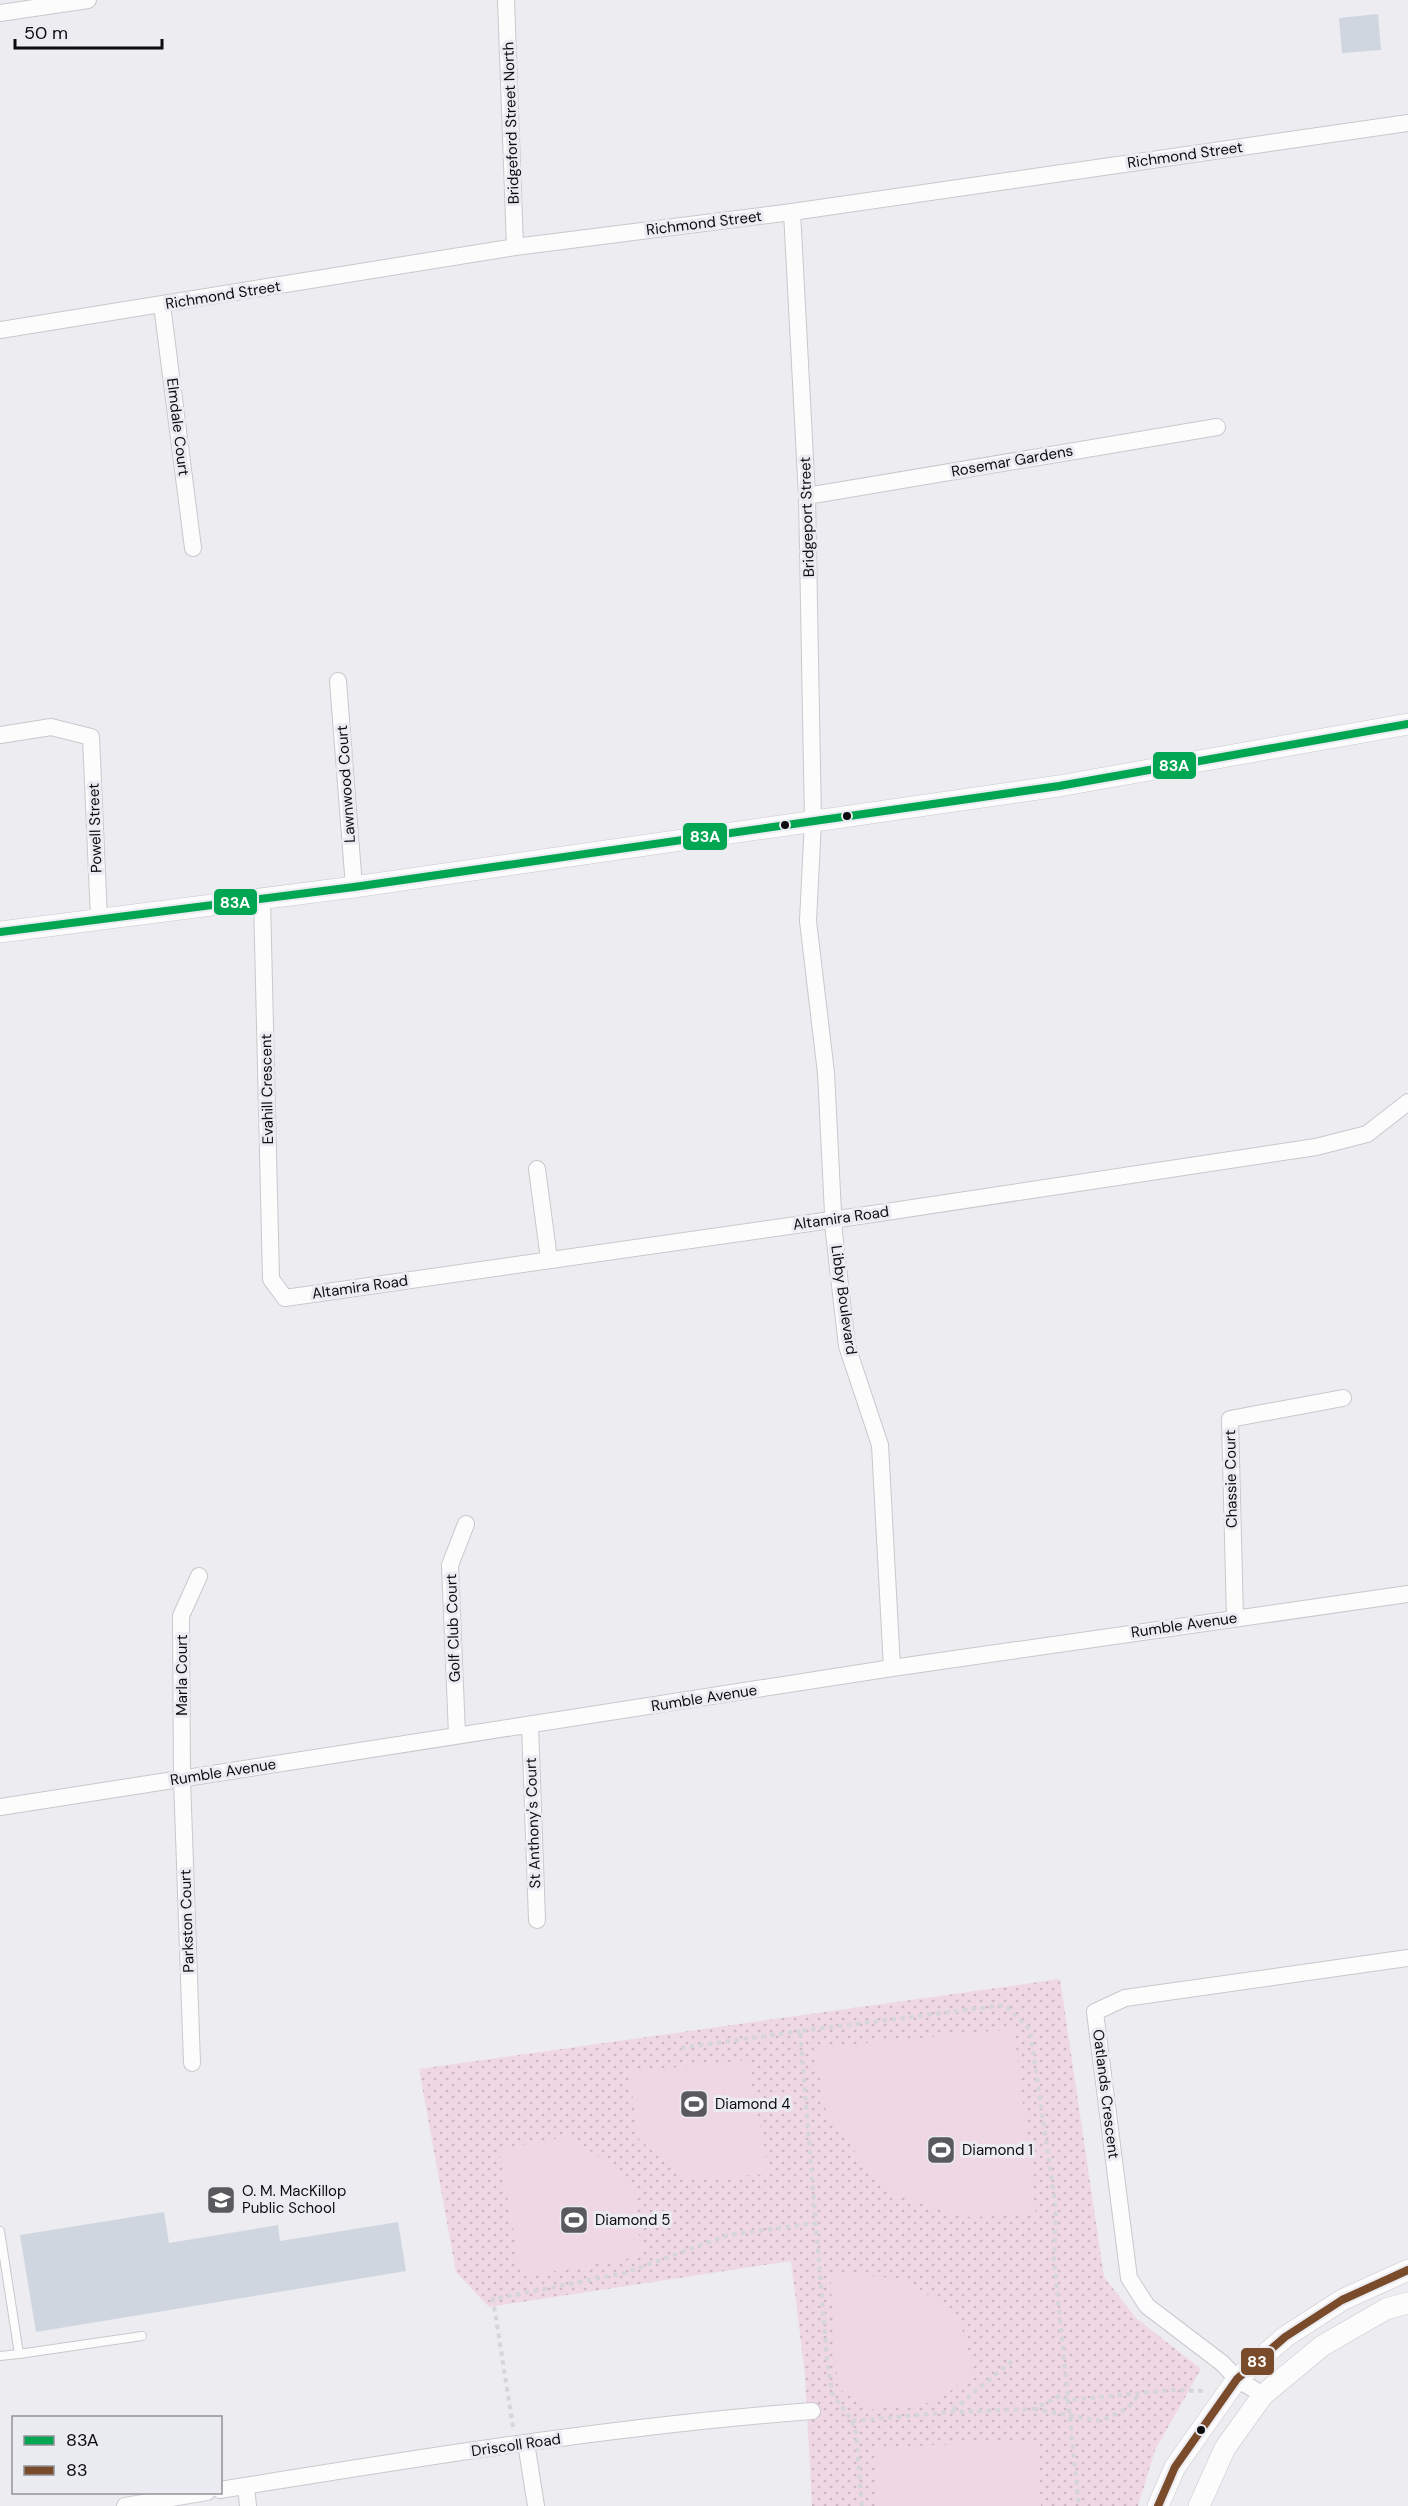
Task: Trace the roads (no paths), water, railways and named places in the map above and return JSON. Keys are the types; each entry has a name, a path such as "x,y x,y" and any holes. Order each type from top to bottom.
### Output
{"street":[{"path":"0,13 88,0"},
{"name":"Bridgeford Street North","path":"506,0 515,247"},
{"name":"Richmond Street","path":"0,330 515,247 792,212 1408,123"},
{"name":"Bridgeport Street","path":"792,212 807,496 813,821"},
{"name":"Elmdale Court","path":"162,305 194,548"},
{"name":"Rosemar Gardens","path":"807,496 1217,427"},
{"name":"Lawnwood Court","path":"338,681 354,887"},
{"path":"0,932 354,887 1059,786 1408,724"},
{"name":"Powell Street","path":"0,735 51,727 91,737 99,918"},
{"name":"Libby Boulevard","path":"813,821 808,921 825,1073 833,1220 847,1346 880,1444 892,1668"},
{"name":"Evahill Crescent","path":"262,899 271,1279"},
{"name":"Altamira Road","path":"271,1279 285,1298 833,1220 1316,1147 1367,1134 1408,1102"},
{"path":"537,1169 549,1259"},
{"name":"Chassie Court","path":"1235,1618 1230,1419 1343,1398"},
{"name":"Golf Club Court","path":"457,1735 450,1565 466,1524"},
{"name":"Marla Court","path":"182,1779 181,1616 199,1576"},
{"name":"Rumble Avenue","path":"0,1807 892,1668 1408,1593"},
{"name":"St Anthony's Court","path":"530,1725 537,1920"},
{"name":"Parkston Court","path":"182,1779 192,2063"},
{"name":"Oatlands Crescent","path":"1263,2395 1237,2379 1221,2363 1147,2306 1130,2278 1095,2012 1125,1998 1408,1958"},
{"path":"1158,2506 1175,2467 1237,2379 1286,2337 1342,2300 1408,2270"},
{"path":"1199,2506 1225,2448 1263,2395 1322,2346 1386,2309 1408,2303"},
{"name":"Driscoll Road","path":"222,2490 526,2443 727,2418 812,2411"},
{"path":"526,2443 536,2506"},
{"path":"246,2486 248,2506"},
{"path":"124,2506 201,2494"}],"lane":[{"path":"0,2231 20,2354"},
{"path":"0,2356 142,2336"}],"place":[{"name":"Diamond 4","path":"694,2104"},
{"name":"Diamond 1","path":"941,2150"},
{"name":"O. M. MacKillop Public School","path":"221,2200"},
{"name":"Diamond 5","path":"574,2220"}]}
